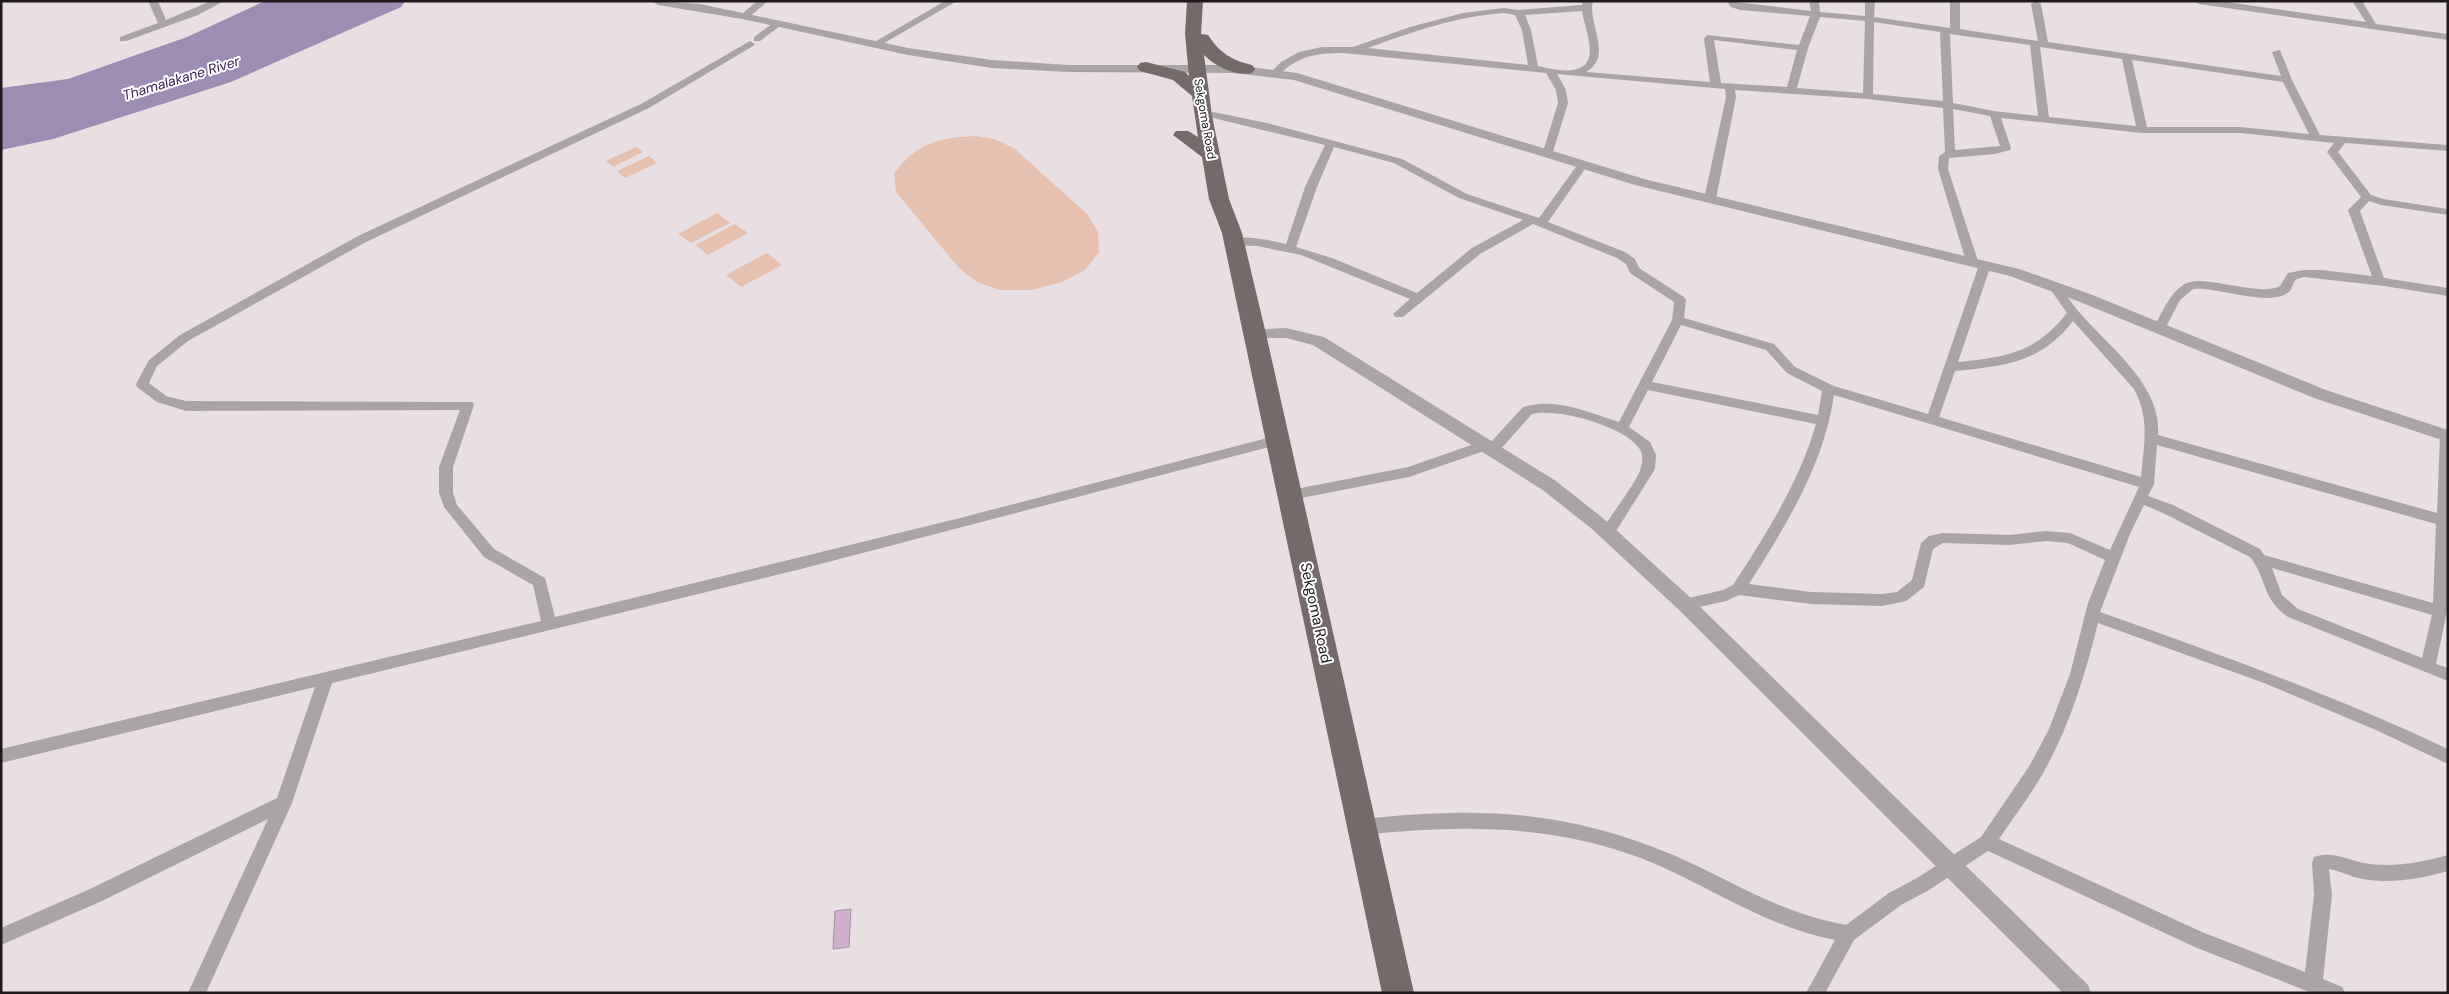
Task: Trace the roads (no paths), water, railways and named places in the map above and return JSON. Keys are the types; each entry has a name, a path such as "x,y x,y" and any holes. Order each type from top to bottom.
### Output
{"highway":[{"name":"Sekgoma Road","path":"1195,1 1204,94 1230,197 1232,238"},
{"name":"Sekgoma Road","path":"1198,39 1203,1"},
{"path":"1146,67 1175,58 1198,39 1212,55 1246,69"},
{"path":"1146,67 1179,76 1204,94 1219,79 1246,69"},
{"name":"Sekgoma Road","path":"1209,118 1182,134 1205,149 1211,157 1220,199 1232,238 1279,440 1398,993"}],"street":[{"path":"153,1 164,23"},
{"path":"123,39 195,13 219,1"},
{"path":"658,1 745,16 876,44 990,64 1058,68 1246,69 1276,72 1582,166 1710,199 1979,263 2054,286 2320,394 2447,436 2440,611 2428,666"},
{"path":"745,16 763,1"},
{"path":"876,44 952,1"},
{"path":"1732,1 1734,5 1740,7 1870,19 2288,80"},
{"path":"1792,90 1803,48 1816,14 1814,1"},
{"path":"1868,96 1870,1"},
{"path":"1950,154 1948,105 1950,30 1955,1"},
{"path":"2199,1 2448,37"},
{"path":"2357,1 2373,26"},
{"path":"2036,4 2044,120"},
{"path":"1354,50 1398,34 1472,12 1505,11 1518,13 1587,5 1595,48 1593,58 1586,68 1575,74"},
{"path":"1518,13 1524,20 1533,68"},
{"path":"549,625 540,582 489,553 451,507 446,494 446,468 468,405 186,406 164,401 150,392 142,384 145,371 157,358 184,338 362,239 433,204 613,123 754,41 779,23"},
{"path":"1716,86 1708,39 1710,37 1803,48"},
{"path":"1276,72 1295,56 1311,50 1354,50 1575,74 1730,88 1792,90 1868,96 1948,105 1994,114 2142,130 2240,130 2445,148 2448,158"},
{"path":"2277,52 2288,80 2316,138"},
{"path":"2126,56 2142,130"},
{"path":"1547,154 1563,103 1561,90 1549,70"},
{"path":"1710,199 1731,97 1730,88"},
{"path":"1932,420 1979,263 1943,169 1944,156 1995,151 2006,148 1994,114"},
{"path":"1209,118 1267,126 1398,161 1463,196 1537,221 1626,258 1634,270 1680,300 1678,320 1622,428"},
{"path":"2342,140 2332,152 2367,197 2381,202 2448,212"},
{"path":"1290,248 1311,187 1330,143"},
{"path":"1399,314 1476,251 1537,221 1582,166"},
{"path":"2367,197 2354,210 2380,283"},
{"path":"1232,238 1290,248 1418,298"},
{"path":"2160,328 2170,306 2182,291 2191,285 2206,284 2268,293 2285,290 2288,286 2288,280 2294,275 2330,275 2448,292"},
{"path":"1815,993 1848,934 1895,899 1987,842 2036,770 2056,731 2078,674 2092,615 2114,558 2147,484 2151,413 2139,386 2073,313 2054,286"},
{"path":"1949,367 2017,358 2036,351 2053,340 2065,327 2073,313"},
{"path":"1678,320 1770,347 1791,370 1829,388 2147,484"},
{"path":"1255,334 1286,333 1318,341 1550,486 1608,532 1684,604 2080,993"},
{"path":"1645,385 1824,421"},
{"path":"1684,604 1726,595 1738,589 1794,500 1824,421 1829,388"},
{"path":"1291,495 1409,472 1490,447 1528,410 1536,407 1558,408 1622,428 1645,445 1649,455 1648,469 1608,532"},
{"path":"2151,438 2445,521"},
{"path":"1,756 549,625 1059,499 1279,440"},
{"path":"2141,499 2168,509 2243,545 2260,558 2440,611"},
{"path":"1738,589 1812,598 1882,600 1901,597 1919,583 1926,547 1934,540 1943,538 1958,540 2010,540 2046,536 2070,538 2114,558"},
{"path":"2260,558 2267,573 2269,587 2280,605 2299,615 2448,675"},
{"path":"2092,615 2269,678 2424,743 2448,756"},
{"path":"197,993 284,803 326,678"},
{"path":"1,937 96,896 284,803"},
{"path":"1362,827 1415,820 1480,818 1565,827 1604,838 1665,860 1760,909 1791,921 1819,930 1848,934"},
{"path":"1987,842 2197,939 2336,993"},
{"path":"2313,984 2323,895 2320,863 2328,862 2375,872 2433,868 2448,863"}],"water":[{"name":"Thamalakane River","path":"265,1 405,1 401,7 231,82 53,139 1,150 1,88 68,79 187,37"}]}
